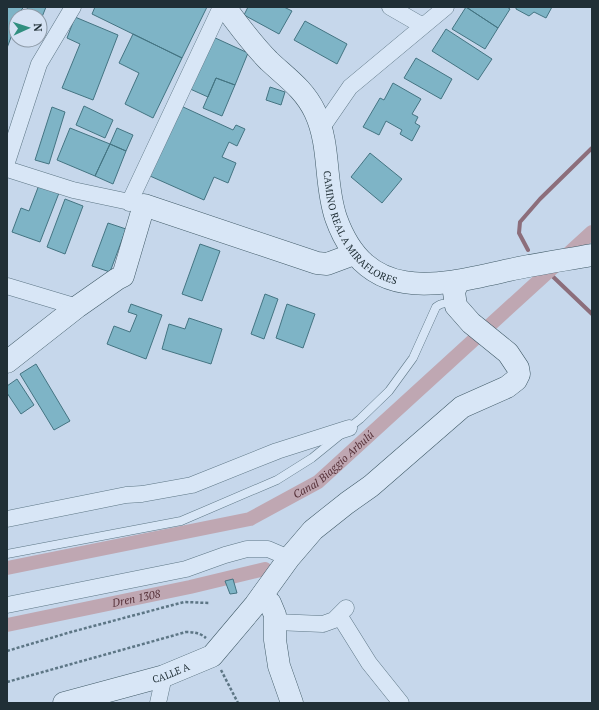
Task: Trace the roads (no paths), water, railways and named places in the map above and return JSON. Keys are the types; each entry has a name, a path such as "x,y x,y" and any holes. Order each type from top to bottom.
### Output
{"street":[{"path":"7,162 39,64 73,7"},
{"path":"7,362 78,307 116,279 123,276 137,204 220,7"},
{"name":"CAMINO REAL A MIRAFLORES","path":"225,7 248,38 270,61 295,83 309,101 315,113 326,146 327,169 331,198 336,216 342,233 354,254 365,265 377,273 394,280 410,283 434,284 458,282 511,270 592,255"},
{"path":"390,7 423,26"},
{"path":"321,129 350,88 446,7"},
{"path":"7,169 73,190 137,204 317,263 327,264 354,254"},
{"path":"456,306 454,292 458,282"},
{"path":"7,286 78,307"},
{"name":"CALLE A","path":"64,703 164,676 212,656 258,600 289,558 313,530 371,486 462,407 507,387 516,380 519,374 518,368 508,353 471,323 456,306"},
{"path":"7,519 126,495 142,494 192,485 277,451 350,428"},
{"path":"7,605 186,569 247,549 268,549 289,558"},
{"path":"258,600 270,603 275,615 275,640 279,666 292,703"},
{"path":"275,622 324,624 334,620 343,612 369,663 401,703"},
{"path":"158,703 164,676"}],"lane":[{"path":"7,554 181,520 278,480 312,458 350,428 389,391 412,358 436,307 445,303 456,306"}],"waterway":[{"path":"528,250 519,233 520,222 540,199 592,148"},
{"name":"Canal Biaggio Arbulú","path":"7,568 250,519 318,482 592,232"},
{"path":"546,270 592,314"},
{"name":"Dren 1308","path":"7,625 190,587 265,569"}]}
